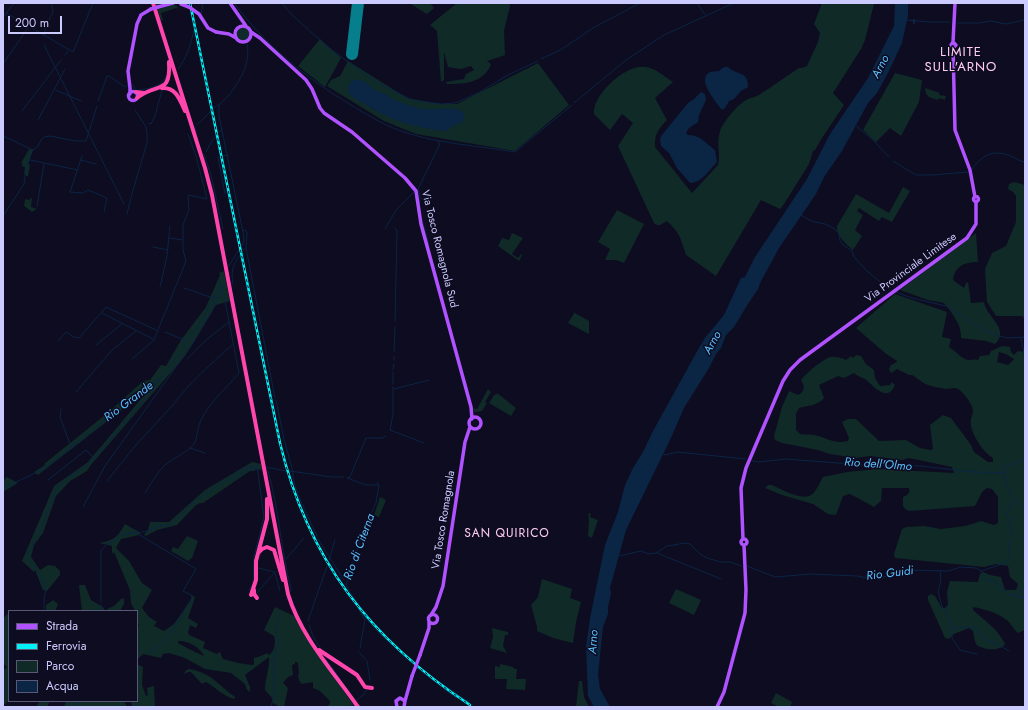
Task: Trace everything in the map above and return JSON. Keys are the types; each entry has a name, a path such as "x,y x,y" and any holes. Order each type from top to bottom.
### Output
{"highway":[{"path":"152,3 203,169 213,211 285,586"},
{"path":"152,3 205,168 212,195 289,603 302,629 357,707"},
{"path":"137,98 165,85 168,80 170,62"},
{"path":"160,88 166,88 173,91 180,99 186,112"},
{"path":"135,92 145,93"},
{"path":"251,595 256,580 256,561 267,519 267,497"},
{"path":"257,598 253,589 257,577 256,566 258,556 261,549 270,547 275,552 280,575 283,580"},
{"path":"246,593 253,589"},
{"path":"302,629 320,651 355,673 365,687 372,688"}],"main road":[{"path":"130,85 137,98 134,100 131,100 129,97 130,85 128,71 138,21 143,14 151,9 170,3"},
{"path":"181,3 200,14 208,28 216,32 236,38 240,42 255,39 262,40"},
{"path":"186,3 189,7"},
{"path":"230,3 251,32 251,36 248,40"},
{"name":"Via Provinciale Limitese","path":"717,707 724,692 744,618 746,595 744,545 746,545 747,542 746,539 743,539 741,494 742,482 746,468 780,386 796,363 962,242 973,230 976,224 976,202 978,199 975,196 970,170 958,141 955,127 953,48 951,45 954,42 955,3"},
{"path":"236,38 240,21 239,14"},
{"path":"223,33 246,26"},
{"name":"Via Tosco Romagnola Sud","path":"251,32 262,40 310,84 317,102 324,113 352,132 405,178 416,191 421,224 474,418"},
{"path":"130,94 135,92"},
{"name":"Via Tosco Romagnola","path":"474,418 480,420 481,425 478,428 472,428 469,423 474,418"},
{"name":"Via Tosco Romagnola","path":"404,707 412,676 428,630 429,618 436,607 443,586 467,436 472,428"},
{"name":"Via Tosco Romagnola","path":"428,630 437,620 436,607"},
{"path":"431,615 434,614 436,616"},
{"path":"429,621 435,623"},
{"path":"397,707 396,701 408,689"},
{"path":"400,698 405,701"}],"green space":[{"path":"155,3 166,3 157,6 158,9 174,4 178,9 176,8 161,13 163,20 161,21"},
{"path":"409,3 430,3 434,8 427,14"},
{"path":"457,3 509,3 510,6 504,31 505,55 487,61 491,64 488,70 478,79 467,83 447,84 446,82 464,79 466,74 474,70 471,66 461,69 448,67 444,52 444,80 441,82 437,31 430,25"},
{"path":"822,3 874,4 865,40 861,49 833,93 844,105 813,151 809,164 784,204 780,209 761,200 716,276 686,255 680,236 667,221 660,225 654,223 618,146 633,123 622,114 610,130 594,114 598,98 620,75 638,67 653,69 673,82 655,98 667,120 658,132 655,139 655,147 692,193 718,165 718,140 720,131 727,119 742,102 760,95 799,68 807,66 818,42 820,33 814,24"},
{"path":"243,27 248,29 250,34 248,39 243,41 238,39 236,34 238,29"},
{"path":"320,39 341,58 325,87 298,66"},
{"path":"348,61 407,98 441,104 457,104 538,63 569,105 515,151 416,134 384,121 327,86 331,80 340,76"},
{"path":"895,73 922,80 919,102 901,136 890,128 876,142 863,130"},
{"path":"925,88 940,93 939,95 946,96 945,100 939,98 938,100 929,97 925,91"},
{"path":"29,149 33,150 28,164 30,165 28,176 26,176 26,174 24,175 25,167 21,166 23,164 21,163"},
{"path":"1014,182 1025,185 1025,319 1022,316 996,316 987,302 985,269 992,253 1006,246 1016,222 1016,196 1008,189 1009,184"},
{"path":"903,187 910,191 892,222 882,217 879,221 859,208 857,211 863,215 855,230 862,236 853,250 838,233 837,226 856,194 889,213"},
{"path":"31,198 31,207 37,209 32,212 24,206 25,199 29,200"},
{"path":"617,210 644,224 624,263 616,260 605,260 610,249 598,242"},
{"path":"512,233 523,238 512,254 518,258 521,254 522,255 519,261 498,246 502,238 509,240"},
{"path":"976,233 978,262 962,265 956,271 953,280 964,288 968,282 971,303 984,302 999,328 999,339 995,344 986,341 961,338 960,328 944,303 928,300 900,290"},
{"path":"224,271 230,301 216,305 185,356 87,471 70,481 56,496 43,533 34,545 31,557 40,570 48,565 55,566 60,571 60,575 47,591 43,590 35,570 34,572 22,561 54,486 88,462 146,393 145,392 38,475 34,472 45,465 44,464 110,411 143,381 150,380 161,365 166,366 181,340 206,307 220,275 219,273"},
{"path":"895,294 947,312 942,337 951,339 949,347 965,359 978,360 980,356 989,355 991,351 1002,346 1010,347 1011,352 1014,355 1018,351 1025,352 1025,630 1018,633 1008,621 1000,616 987,610 973,607 973,610 999,634 1005,644 1003,647 995,649 982,648 976,644 973,631 969,628 954,634 949,639 945,638 928,600 928,596 931,594 935,596 942,608 945,608 948,605 947,592 950,581 978,582 980,574 983,572 1001,577 1005,590 1016,590 1018,584 1010,577 1008,566 996,564 984,567 895,558 894,554 902,529 906,527 924,526 941,529 965,526 981,521 994,525 998,523 998,497 992,489 987,488 982,492 975,506 909,511 903,506 903,497 908,494 909,488 882,488 881,501 874,507 849,494 843,496 836,515 828,514 813,504 782,495 765,488 768,485 772,485 791,494 802,497 811,495 815,492 823,477 847,472 878,469 954,473 952,467 909,458 902,460 870,456 855,458 830,454 775,440 774,436 782,407 789,391 798,395 800,394 804,389 801,380 803,377 810,370 830,357 838,357 846,360 851,356 853,358 856,355 861,356 866,364 874,370 875,378 880,386 890,385 892,382 895,385 888,393 884,393 854,373 844,378 838,376 819,385 824,398 816,404 799,408 796,414 796,430 800,434 814,435 839,442 848,441 849,438 842,422 848,419 856,419 879,441 906,440 920,448 931,450 933,449 930,425 943,415 951,418 971,445 974,452 988,462 993,462 993,458 982,448 974,435 971,426 973,409 963,393 956,388 946,389 928,385 912,375 897,369 891,373 889,369 891,365 897,361 885,353 856,328","holes":["999,352 1014,359 1008,365 997,362"]},
{"path":"575,312 589,321 589,334 568,323"},
{"path":"488,389 491,392 485,402 487,403 482,411 475,412 472,408 477,409"},
{"path":"497,393 516,408 511,416 489,403"},
{"path":"252,462 261,464 262,470 257,469 250,471 203,503 195,506 177,525 157,530 146,536 144,535 148,530 150,522 169,522 205,490"},
{"path":"7,477 18,483 3,492 3,481"},
{"path":"380,497 386,500 379,517 374,515"},
{"path":"591,513 590,517 598,520 592,538 588,536 588,514"},
{"path":"125,524 141,533 139,535 121,539 116,548 129,561 142,583 152,590 142,608 149,617 157,622 154,626 164,631 174,624 192,598 191,595 195,597 188,618 198,624 196,628 190,625 188,632 189,635 205,642 203,648 217,654 220,652 223,659 252,665 254,664 254,658 267,653 269,655 274,649 274,636 264,630 275,607 294,616 308,641 353,704 350,707 326,707 330,704 330,701 320,691 313,688 313,682 301,684 299,681 298,663 296,662 292,665 293,675 288,677 283,683 288,688 284,707 280,707 273,703 272,698 265,690 269,657 245,675 250,687 250,692 247,690 245,684 231,673 205,669 185,658 169,653 163,654 161,658 143,654 138,659 138,610 134,610 131,603 130,590 114,552 112,554 112,546 99,543 115,538","holes":["178,641 189,643 200,650 204,656 178,643"]},
{"path":"187,536 198,541 192,558 188,561 171,551 173,547 178,549"},
{"path":"542,579 572,589 570,598 581,602 573,643 553,638 537,631 531,605 538,597"},
{"path":"79,585 85,585 91,600 103,607 104,610 82,610"},
{"path":"676,589 701,600 694,615 669,603"},
{"path":"122,598 124,599 124,604 121,610 107,609 114,606"},
{"path":"53,600 58,604 55,610 46,610 46,605"},
{"path":"8,614 8,701 3,706 3,671 7,667 3,663 3,618"},
{"path":"492,628 508,632 508,635 505,635 503,646 507,653 490,648 493,637"},
{"path":"138,664 143,667 142,685 146,696 148,695 147,688 154,686 155,707 131,707 131,702 138,702"},
{"path":"500,664 517,669 516,679 526,679 525,690 506,689 507,679 495,679 495,666 500,667"},
{"path":"189,669 209,676 235,697 235,699 223,694 206,682 202,684 191,672 184,674 186,670"},
{"path":"579,681 582,681 584,697 589,707 576,707"},
{"path":"776,693 792,702 790,707 779,707 771,703"},
{"path":"39,702 50,702 47,707 36,707"},
{"path":"66,702 124,702 127,707 64,707"}],"water":[{"name":"Arno","path":"895,3 908,3 908,15 902,43 888,73 877,93 868,103 842,151 824,177 816,194 779,248 758,289 734,327 726,335 721,348 684,408 626,530 610,588 611,594 608,614 603,627 598,675 600,689 610,707 594,707 588,696 586,647 590,618 605,545 618,512 625,485 700,346 724,315 741,278 745,277 755,257 807,179 830,134 868,78 894,26"},
{"path":"724,67 728,67 744,76 748,82 748,87 741,91 734,99 729,101 722,110 709,91 705,83 705,77 710,72 719,71"},
{"path":"352,80 362,80 378,92 414,107 422,109 450,109 461,111 465,114 462,122 452,126 447,131 404,123 384,115 351,95 348,89"},
{"path":"701,92 705,94 706,100 699,115 698,122 689,128 686,133 688,135 700,138 715,150 717,162 702,178 690,183 677,168 669,153 661,146 660,139 688,103"}],"waterway":[{"path":"4,16 14,3"},
{"path":"44,36 53,11 51,3"},
{"path":"6,13 73,52 93,3"},
{"path":"201,15 203,3"},
{"path":"234,3 259,33 302,72 334,95 400,131 420,137 447,142 515,152 572,105"},
{"path":"282,3 292,15 329,48 376,82 414,101 441,104 455,103 478,93 508,75 538,61"},
{"path":"541,59 562,49 593,28 640,3"},
{"path":"697,3 705,15"},
{"path":"574,103 626,60 664,35 734,3"},
{"path":"907,20 950,22"},
{"path":"957,23 979,23 991,21 1006,24 1025,20"},
{"path":"3,64 28,28"},
{"name":"Rio Grande","path":"243,28 245,40"},
{"path":"178,69 186,55 194,30"},
{"name":"Rio Grande","path":"214,108 228,96 244,72 248,51 247,44"},
{"path":"44,45 124,204"},
{"path":"65,55 68,51"},
{"path":"22,111 61,60"},
{"path":"38,120 65,69"},
{"path":"98,101 107,76 125,87 128,85"},
{"path":"139,90 159,85 166,76"},
{"path":"132,84 136,90"},
{"path":"55,90 81,101"},
{"path":"148,123 151,124 155,116 162,90"},
{"name":"Rio Grande","path":"219,105 219,116 244,237 243,244 228,267"},
{"path":"3,216 24,184 26,170 32,151 38,146 41,140 44,137 50,136 75,141 86,141 97,106"},
{"path":"127,214 147,143 146,127 135,110"},
{"path":"197,125 212,110"},
{"path":"856,126 872,139 889,157"},
{"path":"195,127 196,131"},
{"name":"Rio Grande","path":"218,133 222,130"},
{"path":"132,359 154,340 186,261 183,250 183,225 189,210 188,197 189,195 207,199 196,156 188,134"},
{"path":"206,152 216,135"},
{"path":"3,136 33,150"},
{"path":"420,204 418,189 439,146 439,141"},
{"path":"972,169 981,159 995,153 1001,153 1025,162"},
{"path":"204,154 211,175 223,229"},
{"name":"Rio Grande","path":"223,156 228,155"},
{"path":"82,156 70,192 83,193 88,190 107,198 104,212"},
{"path":"221,157 218,157 225,194"},
{"path":"30,160 78,170"},
{"path":"81,160 96,164"},
{"path":"893,161 916,175 968,172"},
{"path":"37,206 44,164"},
{"path":"385,229 396,210 414,192"},
{"path":"801,215 811,221 825,224 839,233 840,241 843,245 852,251 854,257 867,271 890,290"},
{"path":"423,223 429,245"},
{"path":"160,287 167,256 170,226"},
{"path":"395,228 397,231 395,322"},
{"path":"243,231 245,230 247,232 246,248 275,398"},
{"path":"170,238 182,240"},
{"path":"153,247 168,250"},
{"name":"Rio Grande","path":"242,252 245,248"},
{"path":"233,284 233,269 235,262 240,255"},
{"path":"44,610 46,589 39,573 27,558 28,553 40,531 57,488 70,476 89,464 137,409 176,358 205,314 221,282"},
{"path":"83,507 105,466 193,343 212,311 223,286"},
{"path":"184,288 213,298"},
{"path":"145,493 162,468 194,444 200,423 205,413 239,373 223,291"},
{"path":"896,292 912,298 946,306 984,330 1000,336 1007,338 1025,337"},
{"path":"58,341 66,332 79,338 106,307 156,330"},
{"path":"102,313 153,339"},
{"path":"187,359 206,340 229,322"},
{"path":"96,345 122,324"},
{"path":"394,352 395,327"},
{"path":"76,392 112,350 136,331"},
{"path":"165,332 187,341"},
{"path":"1021,338 1025,358"},
{"path":"107,481 135,446 185,390 232,345"},
{"path":"393,370 394,364"},
{"path":"393,372 393,384"},
{"name":"Rio Grande","path":"3,488 42,470 89,434 142,390 161,378"},
{"path":"394,389 429,380"},
{"name":"Rio di Citerna","path":"393,387 393,414 390,430 424,443"},
{"path":"276,400 295,486 317,536"},
{"path":"61,409 60,417 71,447"},
{"path":"378,485 366,485 347,478 350,477 366,438 382,438 386,436"},
{"path":"190,448 205,453"},
{"path":"48,480 86,450 94,458"},
{"name":"Rio dell'Olmo","path":"663,454 666,455 677,452 746,459"},
{"name":"Rio dell'Olmo","path":"752,461 759,462 786,459 864,465 921,466 974,472 1004,473"},
{"path":"1025,459 1003,468 1006,483 1011,495 1025,508"},
{"path":"142,532 159,526 171,525 190,505 220,484 246,467 257,466 264,517 254,557 253,584 249,590"},
{"path":"265,467 286,471"},
{"path":"230,482 248,470 257,469"},
{"path":"268,471 275,500 291,589 290,592"},
{"path":"290,471 331,477 343,477"},
{"name":"Rio di Citerna","path":"377,482 379,485 376,503 362,533 346,585 359,605 377,627 415,663"},
{"path":"1012,536 1007,512 1014,499"},
{"path":"135,532 196,569 183,591 191,595 192,598 189,604 168,637 156,649 150,652"},
{"path":"107,544 121,535 137,532"},
{"path":"286,559 304,538"},
{"path":"318,539 344,580"},
{"path":"329,560 335,540"},
{"path":"981,571 1007,561 1009,556 1009,541"},
{"name":"Rio Guidi","path":"619,556 641,551 649,554 656,553 667,546 686,543 690,544 700,554 707,558 721,562 730,562 741,566"},
{"path":"101,602 101,551 106,545"},
{"path":"657,553 721,579"},
{"path":"308,621 327,566"},
{"name":"Rio Guidi","path":"747,566 775,577 811,574 857,576 874,579 905,570 948,571 961,567 976,568 981,571 985,579 995,581 1002,589 1011,595 1025,598"},
{"path":"258,568 275,572"},
{"path":"940,571 941,580 938,592 942,606 952,625 952,638 960,650 977,654"},
{"path":"256,594 275,572"},
{"path":"275,573 280,591"},
{"path":"1019,596 1025,587"},
{"path":"101,604 101,610"},
{"path":"359,610 380,634 415,666"},
{"path":"359,610 365,620 360,648"},
{"path":"271,707 274,695 274,656 279,643 277,627 281,611"},
{"path":"309,625 313,636 321,649"},
{"path":"953,626 955,628 973,627 982,637 1009,651"},
{"path":"3,655 8,652"},
{"path":"359,652 366,660"},
{"path":"325,658 347,689"},
{"path":"367,661 370,680"},
{"path":"417,665 469,702"},
{"path":"417,668 456,698"},
{"path":"3,695 8,688"},
{"path":"356,700 367,690"},
{"path":"77,707 79,702"}],"runway":[{"path":"352,54 358,3"}],"railway":[{"path":"190,3 280,443 292,485 307,524 326,560 348,593 373,624 402,653 434,680 470,705"}],"district":[{"name":"LIMITE SULL'ARNO","path":"961,60"},
{"name":"SAN QUIRICO","path":"507,534"}]}
